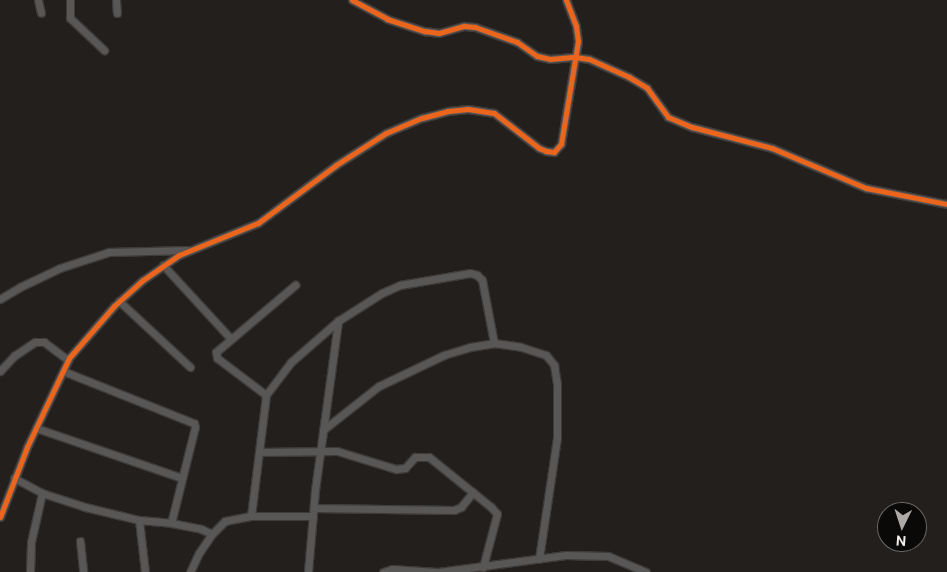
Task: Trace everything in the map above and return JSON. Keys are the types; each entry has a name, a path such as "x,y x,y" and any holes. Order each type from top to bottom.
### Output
{"street":[{"path":"38,0 41,13"},
{"path":"70,0 70,18 104,50"},
{"path":"116,0 117,13"},
{"path":"352,0 387,19 425,31 439,33 464,26 475,27 517,42 537,56 550,59 575,57 589,59 629,77 647,88 668,117 692,127 772,148 866,188 947,204"},
{"path":"0,517 2,500 68,360 93,328 119,301 143,280 179,255 258,223 336,164 386,133 422,118 448,111 468,109 494,113 539,148 546,152 554,152 561,144 578,41 576,26 566,0"},
{"path":"0,299 60,268 109,252 191,250"},
{"path":"164,265 231,339"},
{"path":"252,516 266,395 292,362 338,321 382,293 400,285 470,273 477,274 482,280 494,343"},
{"path":"266,395 217,358 216,352 295,285"},
{"path":"119,301 190,367"},
{"path":"308,572 320,451 338,321"},
{"path":"0,371 14,356 35,342 44,342 68,360"},
{"path":"323,430 379,386 444,355 470,347 494,343 521,347 546,355 554,365 557,384 557,438 539,559"},
{"path":"63,371 194,423 195,427 171,523"},
{"path":"36,428 182,478"},
{"path":"259,452 338,450 396,468 404,468 416,456 429,457 497,514 483,567"},
{"path":"14,478 42,493 85,507 139,520 171,523 201,529 212,534"},
{"path":"314,508 454,510 461,507 473,492"},
{"path":"30,572 31,542 42,493"},
{"path":"190,572 199,553 212,534 225,522 252,516 313,516"},
{"path":"139,520 145,572"},
{"path":"80,541 83,572"},
{"path":"383,572 392,569 437,572 566,555 608,556 646,572"}],"cycle path":[{"path":"352,0 387,19 425,31 439,33 464,26 475,27 517,42 537,56 550,59 575,57 589,59 629,77 647,88 668,117 692,127 772,148 866,188 947,204"},
{"path":"0,517 27,447 69,358 114,306 143,280 179,255 258,223 336,165 386,133 422,118 448,111 468,109 494,113 539,148 554,152 561,144 578,41 576,26 566,0"}]}
